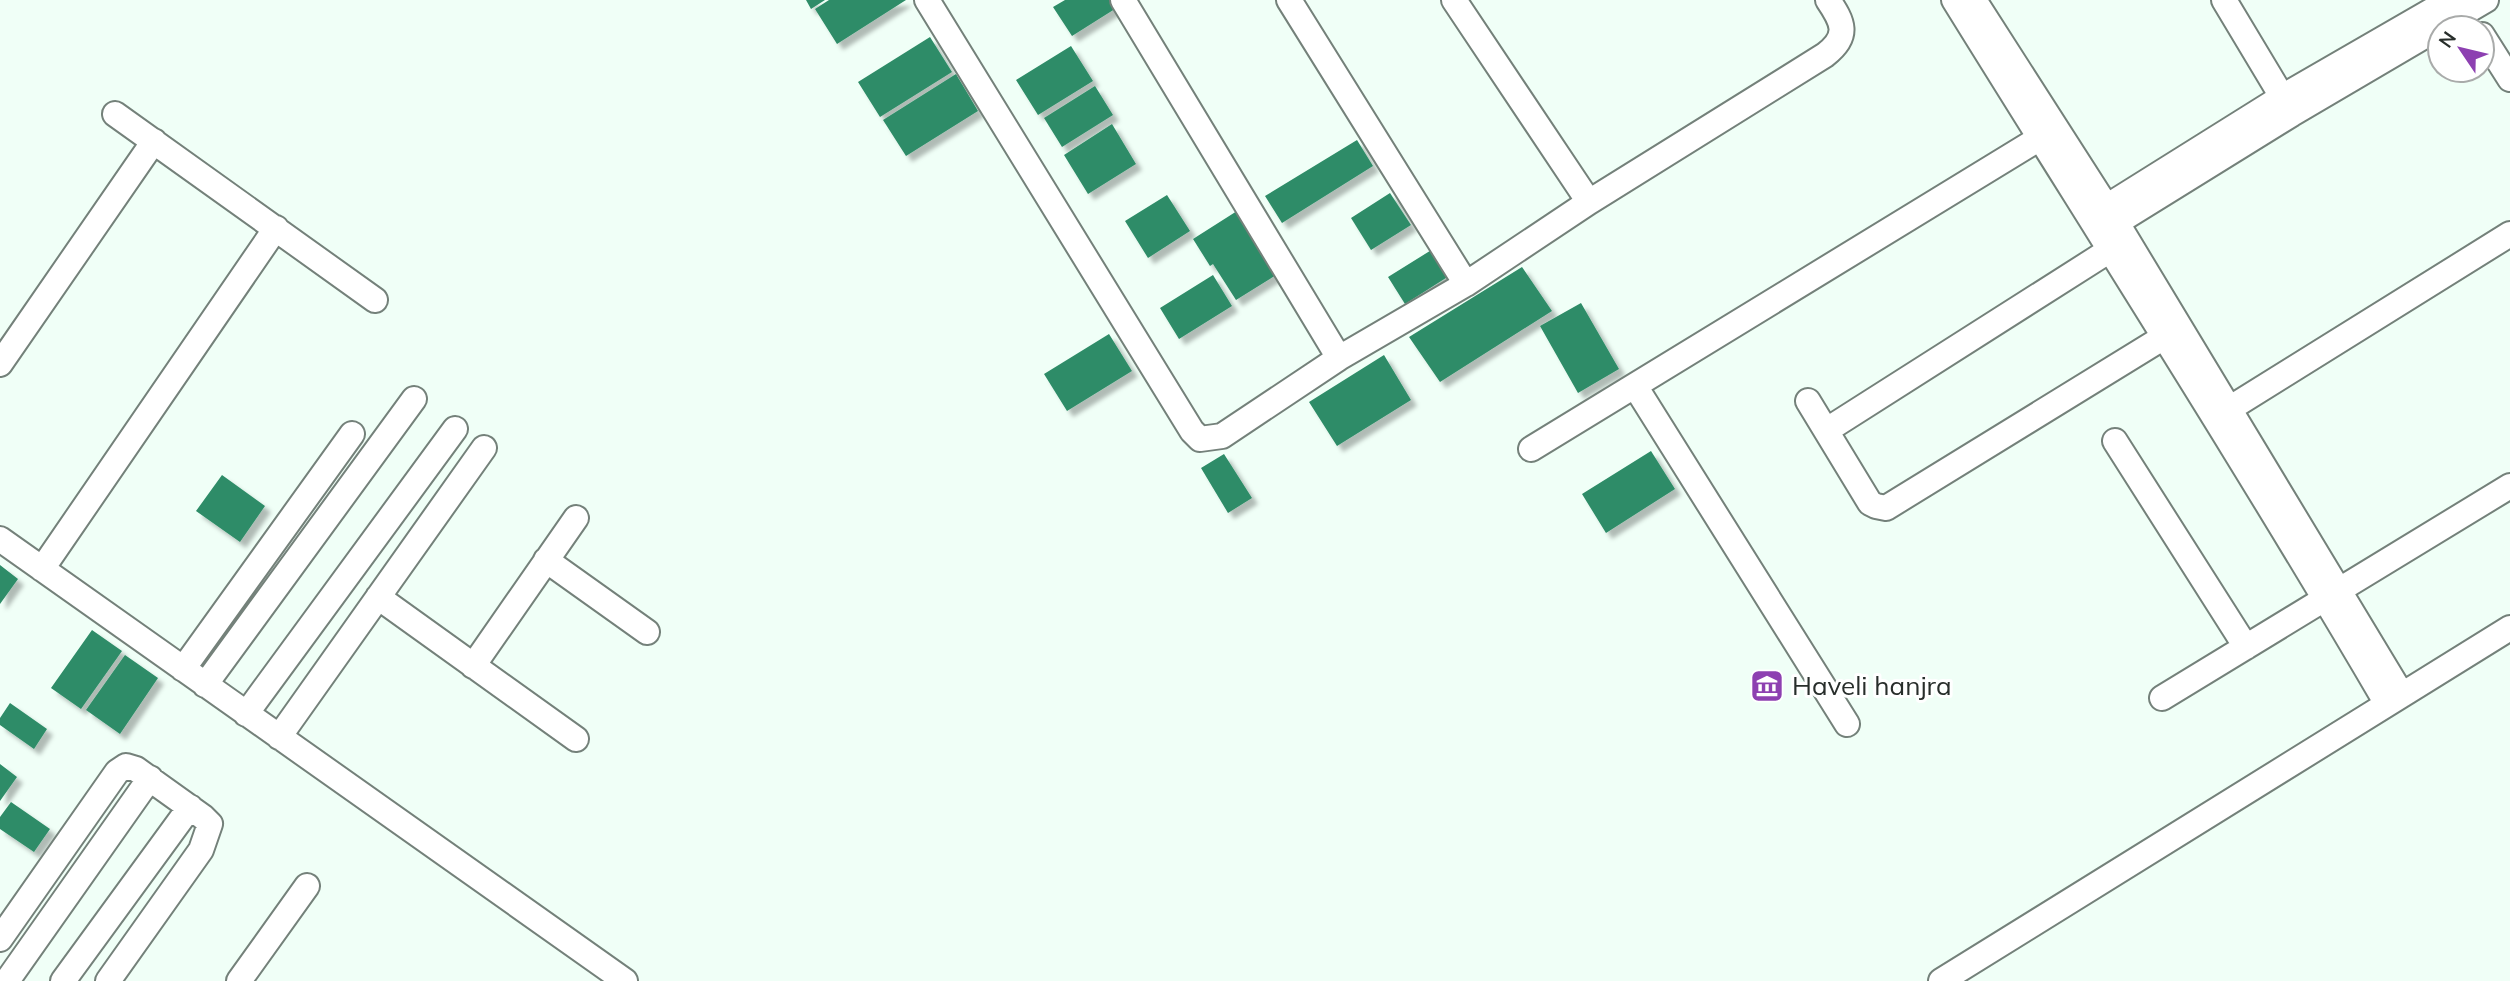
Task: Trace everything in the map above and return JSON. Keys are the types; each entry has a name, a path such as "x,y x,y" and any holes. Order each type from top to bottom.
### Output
{"street":[{"path":"927,0 1192,431 1200,439 1222,436 1339,358 1466,284 1589,202 1835,48 1843,28 1828,0"},
{"path":"1123,0 1339,358"},
{"path":"1289,0 1466,284"},
{"path":"1454,0 1589,202"},
{"path":"1954,0 2048,133"},
{"path":"1975,0 2048,133 2105,226 2229,409 2394,699"},
{"path":"2224,0 2288,106"},
{"path":"1827,430 2105,226 2288,106 2468,8"},
{"path":"2496,57 2510,79"},
{"path":"115,114 375,300"},
{"path":"1531,449 2048,133"},
{"path":"0,364 154,141"},
{"path":"2105,226 2164,337 2333,594"},
{"path":"42,569 276,228"},
{"path":"2229,409 2510,234"},
{"path":"1808,401 1870,503 1886,508 2164,337"},
{"path":"1635,386 1847,724"},
{"path":"205,685 414,398"},
{"path":"246,713 455,429"},
{"path":"183,669 352,434"},
{"path":"2115,442 2246,647"},
{"path":"279,737 484,448"},
{"path":"2162,698 2510,486"},
{"path":"473,666 576,518"},
{"path":"0,539 625,981"},
{"path":"547,560 647,632"},
{"path":"377,597 576,740"},
{"path":"1941,981 2510,628"},
{"path":"0,939 117,772 125,766 150,778 210,824 201,850 108,981"},
{"path":"7,981 150,778"},
{"path":"63,981 190,807"},
{"path":"239,981 307,886"}],"building":[{"path":"806,0 825,0 811,9"},
{"path":"829,0 906,0 837,44 815,9"},
{"path":"1065,0 1113,0 1118,7 1072,36 1053,7"},
{"path":"930,37 952,72 880,117 858,82"},
{"path":"1071,46 1093,81 1038,115 1016,80"},
{"path":"956,74 978,111 906,156 883,120"},
{"path":"1095,86 1113,115 1062,147 1044,118"},
{"path":"1112,124 1136,164 1088,194 1064,155"},
{"path":"1357,140 1373,166 1282,223 1265,196"},
{"path":"1390,193 1411,225 1371,250 1351,218"},
{"path":"1167,195 1190,231 1148,258 1125,221"},
{"path":"1237,211 1276,275 1236,300 1193,239"},
{"path":"1433,249 1449,276 1405,304 1388,277"},
{"path":"1522,267 1552,311 1440,382 1409,337"},
{"path":"1213,275 1232,306 1179,339 1160,308"},
{"path":"1581,303 1619,369 1578,393 1540,326"},
{"path":"1109,334 1132,371 1067,411 1044,374"},
{"path":"1384,355 1411,400 1337,446 1309,402"},
{"path":"1651,451 1675,489 1606,533 1582,494"},
{"path":"1224,454 1252,498 1228,513 1201,468"},
{"path":"222,475 265,506 240,542 196,511"},
{"path":"0,565 18,579 0,604"},
{"path":"92,630 122,651 81,709 51,688"},
{"path":"125,655 158,678 120,734 86,710"},
{"path":"10,703 47,729 34,749 0,725 0,718"},
{"path":"0,764 17,777 0,801"},
{"path":"11,802 50,829 34,852 0,829 0,817"}],"place":[{"name":"Haveli hanjra","path":"1767,686"}]}
